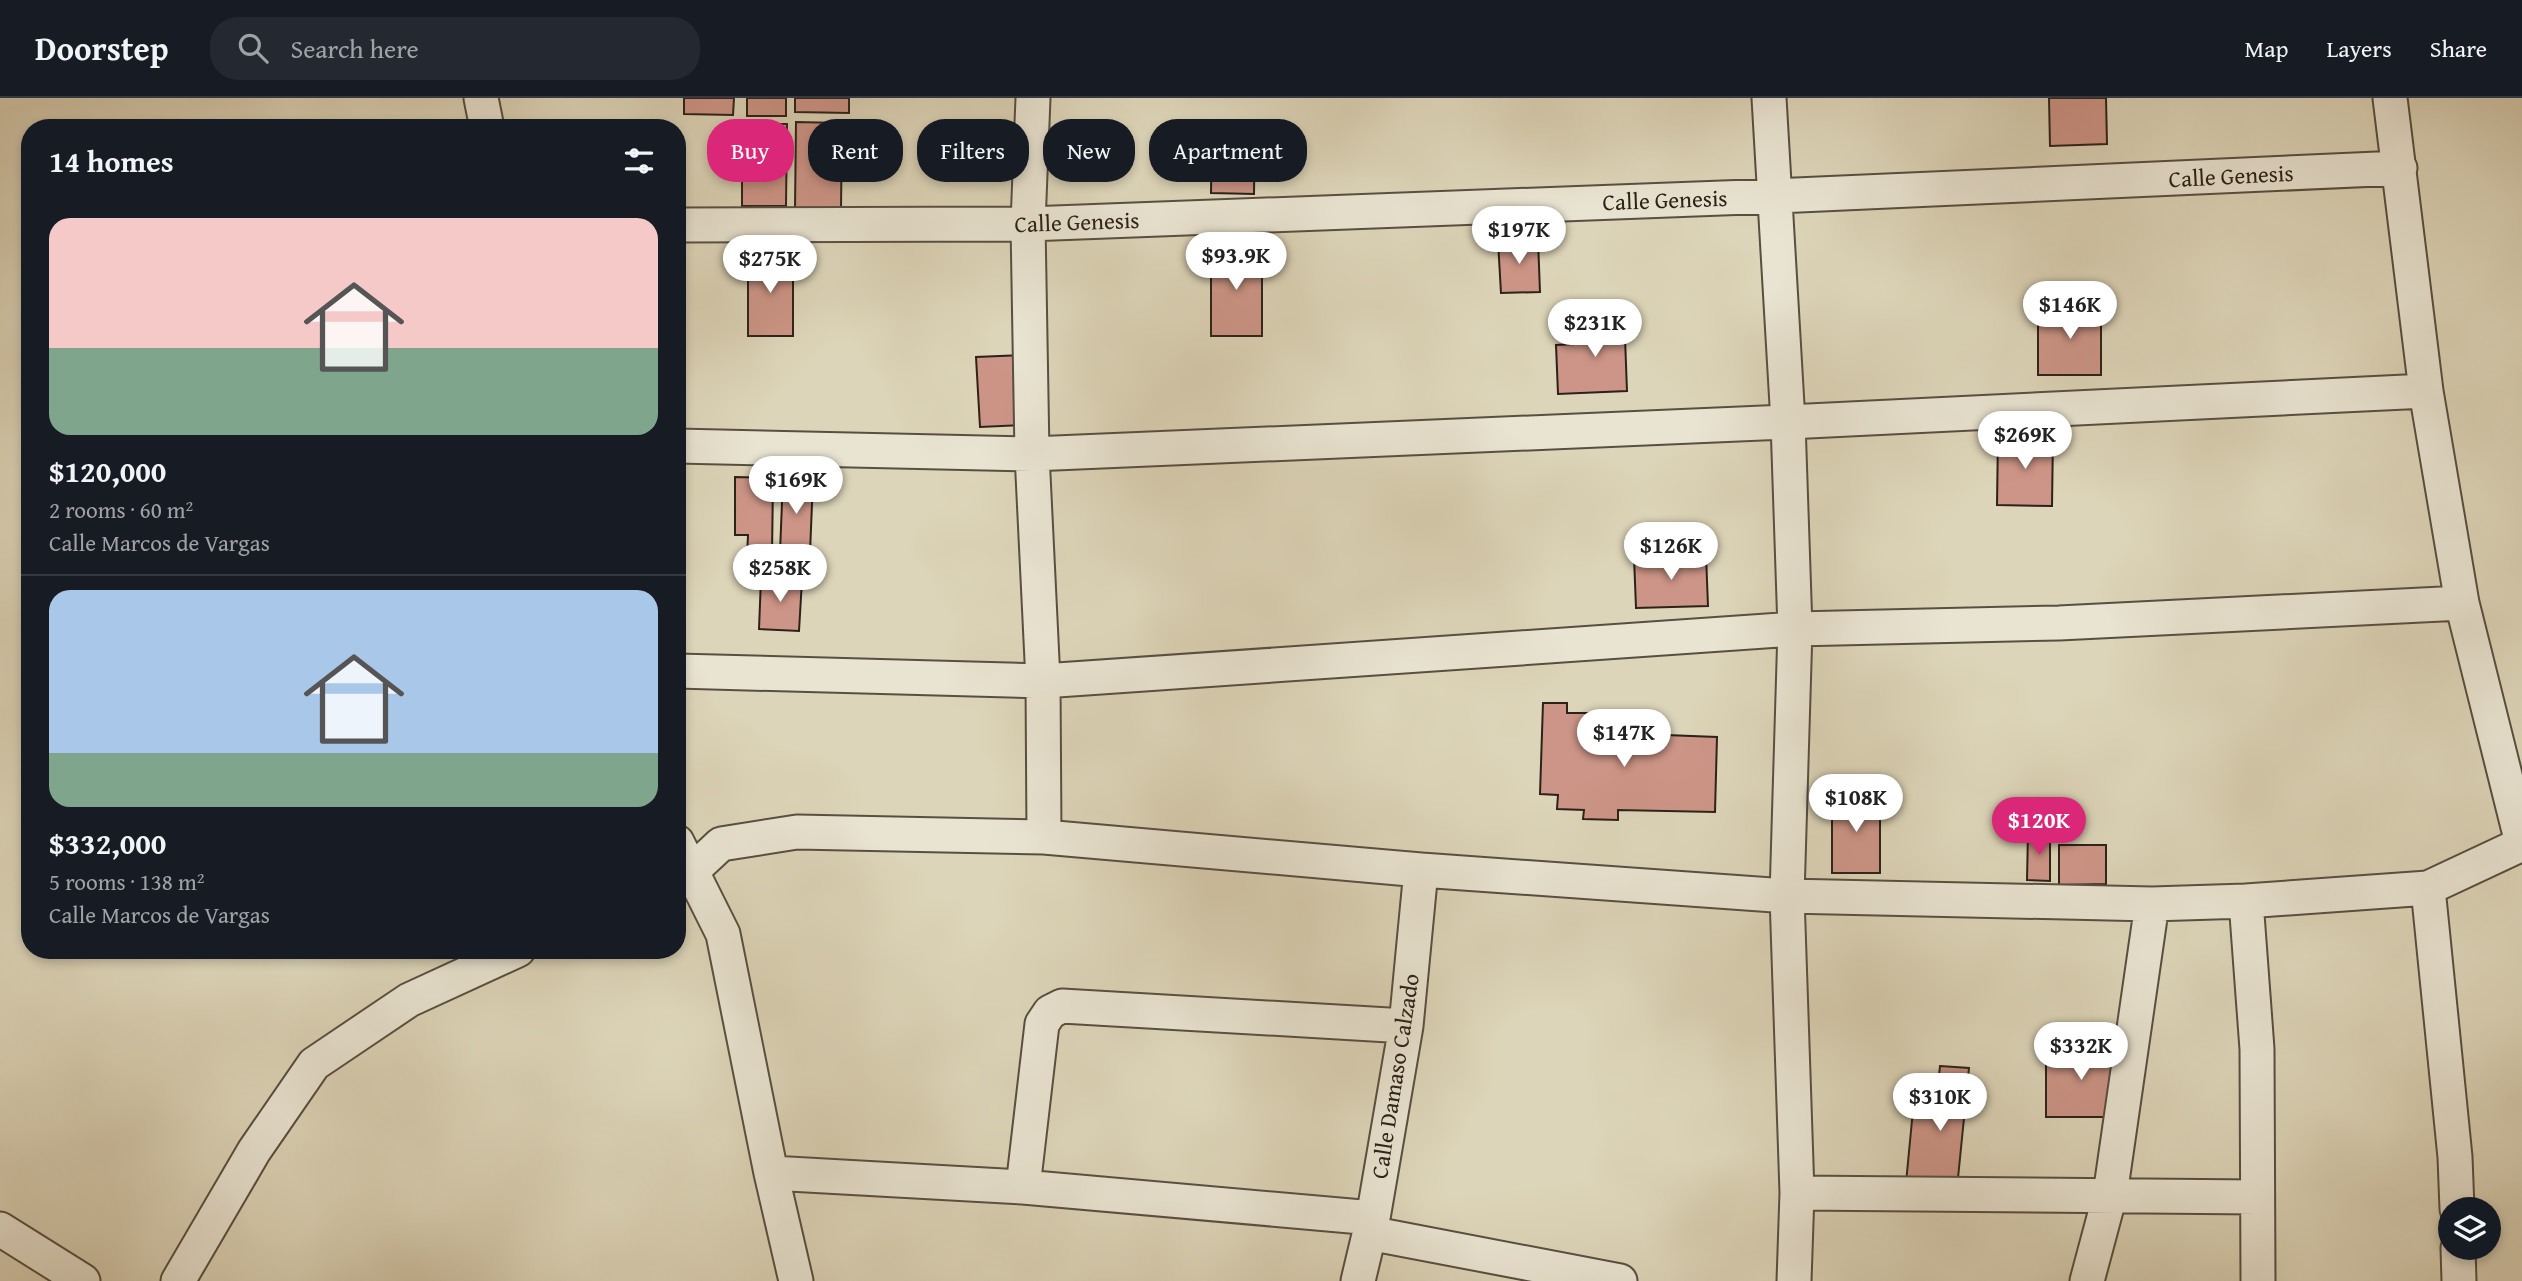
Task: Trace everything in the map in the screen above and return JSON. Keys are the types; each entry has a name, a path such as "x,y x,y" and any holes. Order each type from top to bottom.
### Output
{"street":[{"path":"481,98 485,119"},
{"path":"1033,98 1028,224 1044,837"},
{"path":"1769,98 1788,422 1795,629 1787,897 1797,1194 1794,1281"},
{"path":"686,874 721,844 797,832 1044,837 1421,870 1787,897 2152,904 2246,901 2428,888 2522,844 2462,603 2426,391 2390,98"},
{"name":"Calle Genesis","path":"686,225 1028,224 1775,196 2400,168"},
{"path":"686,446 1032,454 1788,422 2426,391"},
{"path":"686,671 1042,681 1795,629 2059,623 2462,603"},
{"name":"Calle Damaso Calzado","path":"1358,1281 1371,1226 1406,1026 1421,870"},
{"path":"686,877 723,934 771,1173 796,1281"},
{"path":"2428,888 2455,1157 2457,1197"},
{"path":"2246,901 2257,1049 2258,1281"},
{"path":"2087,1281 2110,1195 2152,904"},
{"path":"178,1281 254,1151 314,1064 409,1000 498,959"},
{"path":"1023,1186 1042,1024 1050,1012 1062,1006 1406,1026"},
{"path":"771,1173 1023,1186 1371,1226 1567,1277 1620,1281"},
{"path":"1797,1194 2257,1197"},
{"path":"0,1229 83,1281"},
{"path":"2458,1260 2459,1281"}],"building":[{"path":"684,98 734,98 733,115 684,114"},
{"path":"747,98 786,98 786,116 747,116"},
{"path":"795,98 849,98 849,113 795,112"},
{"path":"2049,98 2106,98 2107,144 2050,146"},
{"path":"796,122 808,122 808,182 841,182 841,209 795,209"},
{"path":"742,182 786,182 786,206 742,206"},
{"path":"1211,182 1254,182 1254,194 1211,193"},
{"path":"1538,240 1540,292 1501,293 1498,241"},
{"path":"1211,247 1262,247 1262,336 1211,336"},
{"path":"748,253 793,254 793,336 748,336"},
{"path":"2038,306 2101,306 2101,375 2038,375"},
{"path":"1624,311 1627,391 1558,394 1556,345 1594,343 1592,312"},
{"path":"1021,355 1024,425 980,427 976,357"},
{"path":"1998,435 2053,436 2052,506 1997,505"},
{"path":"735,477 773,478 772,557 747,557 748,535 735,535"},
{"path":"783,478 813,479 810,553 780,552"},
{"path":"1706,555 1708,606 1636,608 1634,557"},
{"path":"761,578 802,580 799,631 759,629"},
{"path":"1543,703 1567,703 1567,713 1589,713 1588,732 1717,737 1715,812 1618,810 1618,820 1583,819 1584,810 1557,809 1558,795 1540,794"},
{"path":"1832,796 1880,796 1880,873 1832,873"},
{"path":"2028,832 2050,833 2050,881 2027,880"},
{"path":"2059,845 2106,845 2106,884 2059,885"},
{"path":"2046,1046 2116,1047 2115,1117 2046,1117"},
{"path":"1940,1066 1969,1068 1957,1188 1906,1183 1913,1110 1935,1113"}]}
